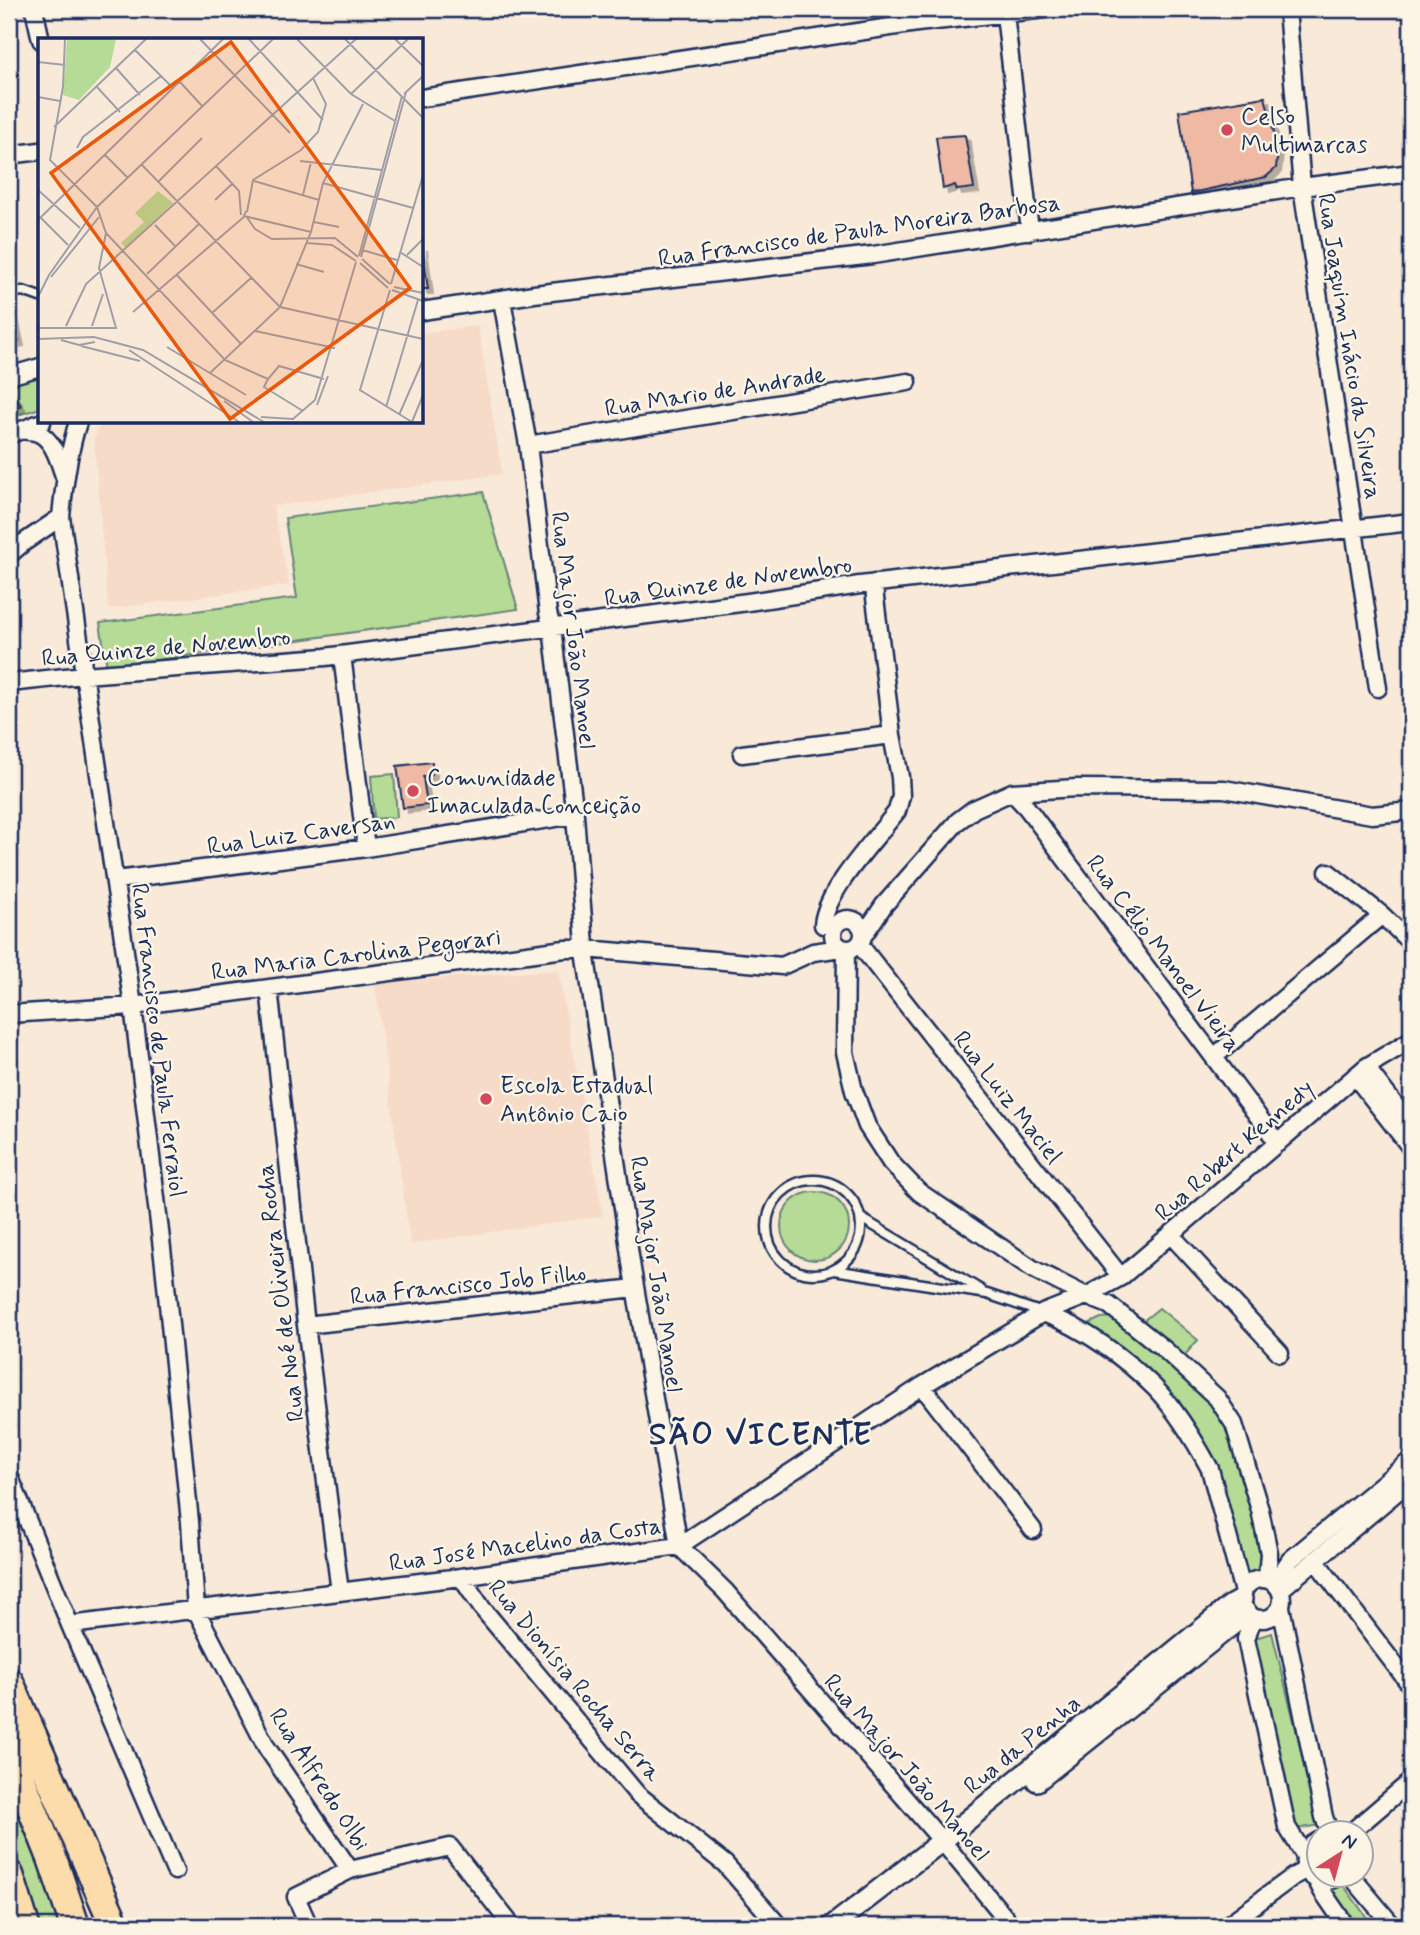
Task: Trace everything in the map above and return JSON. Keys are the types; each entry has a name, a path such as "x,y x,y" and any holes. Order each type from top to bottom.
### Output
{"highway":[{"path":"9,1682 115,1926"},
{"path":"9,1750 52,1858 75,1926"},
{"path":"9,1875 25,1926"}],"street":[{"path":"34,9 41,38"},
{"path":"424,98 946,14 1005,14 1045,9"},
{"name":"Rua Joaquim Inácio da Silveira","path":"1287,9 1302,187 1378,688"},
{"path":"1005,14 1030,231"},
{"path":"9,155 38,151"},
{"name":"Rua Francisco de Paula Moreira Barbosa","path":"424,311 534,293 873,255 1302,187 1411,173"},
{"name":"Rua Major João Manoel","path":"502,300 528,445 552,628 575,815 586,949 635,1288 679,1546 725,1591 1012,1926"},
{"path":"9,376 38,368"},
{"name":"Rua Mario de Andrade","path":"528,445 908,382"},
{"path":"15,433 38,424"},
{"name":"Rua Francisco de Paula Ferraiol","path":"77,424 65,478 61,517 134,1006 179,1413 196,1610"},
{"path":"15,433 38,433 44,438 57,455 65,478"},
{"path":"9,555 61,517"},
{"name":"Rua Quinze de Novembro","path":"9,683 342,655 874,583 1411,522"},
{"path":"839,922 824,913 835,890 897,811 901,796 874,583"},
{"path":"342,655 366,848"},
{"path":"742,754 892,735"},
{"path":"1043,1313 1066,1321 1127,1364 1156,1389 1180,1420 1210,1469 1246,1605 1261,1619 1276,1614 1283,1598 1274,1584 1260,1510 1234,1424 1217,1398 1165,1350 1109,1305 1033,1269 919,1192 891,1164 867,1126 854,1091 845,1052 853,944 958,821 974,808 1012,792 1076,788 1224,789 1372,815 1411,811"},
{"name":"Rua Célio Manoel Vieira","path":"1012,792 1027,808 1278,1143"},
{"name":"Rua Luiz Caversan","path":"116,880 366,848 575,815"},
{"path":"1328,872 1382,915 1411,943"},
{"path":"835,890 839,922 834,930 835,940 853,944"},
{"path":"813,952 816,937 839,922 884,905"},
{"path":"1214,1057 1382,915"},
{"name":"Rua Luiz Maciel","path":"839,922 858,923 861,926 853,944 1121,1277"},
{"name":"Rua Maria Carolina Pegorari","path":"9,1014 134,1006 565,949 782,966 813,952 853,944"},
{"name":"Rua Noé de Oliveira Rocha","path":"269,988 306,1325 340,1592"},
{"name":"Rua Robert Kennedy","path":"1086,1296 1121,1277 1360,1071 1411,1040"},
{"path":"1360,1071 1411,1126"},
{"path":"1360,1071 1411,1148"},
{"path":"1171,1235 1280,1353"},
{"name":"Rua Francisco Job Filho","path":"306,1325 635,1288"},
{"name":"Rua José Macelino da Costa","path":"70,1625 461,1577 679,1546 922,1386 1043,1313 1086,1296"},
{"path":"922,1386 1034,1530"},
{"path":"1274,1584 1290,1560 1411,1460"},
{"path":"9,1475 176,1871"},
{"path":"1304,1859 1287,1827 1246,1639 1246,1605 1252,1581 1274,1584 1315,1560 1411,1480"},
{"path":"1315,1560 1411,1686"},
{"name":"Rua Dionísia Rocha Serra","path":"461,1577 482,1608 637,1794 725,1864 779,1926"},
{"name":"Rua da Penha","path":"852,1926 1231,1605 1246,1605"},
{"path":"1281,1607 1325,1820"},
{"name":"Rua Alfredo Olbi","path":"196,1610 267,1748 350,1870 450,1847 512,1926"},
{"path":"1364,1820 1411,1781"},
{"name":"Rua da Penha","path":"832,1926 946,1846"},
{"path":"309,1926 296,1897 350,1870"},
{"path":"1226,1926 1304,1871"},
{"path":"1321,1890 1346,1926"},
{"path":"1363,1890 1393,1926"}],"lane":[{"path":"9,293 23,291 38,296"},
{"path":"800,1181 831,1183 845,1191 855,1203 861,1218 861,1234 856,1249 847,1261 834,1270 819,1274 803,1273 788,1267 769,1243 766,1228 768,1213 786,1188 800,1181"},
{"path":"861,1218 987,1294"},
{"path":"834,1270 987,1294 1043,1313"}],"shaded area":[{"path":"478,326 502,474 273,506 289,585 108,609 94,439 100,424 424,424 424,333"},
{"name":"Escola Estadual Antônio Caio","path":"558,970 603,1216 410,1244 375,983"}],"green space":[{"path":"38,375 38,409 9,418 9,386"},
{"path":"483,492 518,609 107,667 100,623 297,598 285,518"},
{"path":"394,774 397,817 374,819 371,776"},
{"path":"815,1192 828,1195 839,1202 846,1213 849,1226 846,1239 839,1250 828,1257 815,1260 802,1257 791,1250 784,1239 781,1226 784,1213 791,1202 802,1195"},
{"path":"1159,1308 1198,1340 1184,1356 1143,1321"},
{"path":"1112,1317 1149,1343 1201,1390 1228,1430 1254,1509 1262,1572 1239,1579 1206,1452 1177,1397 1130,1358 1084,1326 1101,1318"},
{"path":"1272,1633 1319,1820 1304,1820 1304,1828 1296,1829 1251,1639"},
{"path":"9,1794 61,1926 38,1926 9,1852"},
{"path":"1330,1890 1347,1890 1373,1926 1352,1926 1326,1893"}],"building":[{"name":"Celso Multimarcas","path":"1265,97 1278,149 1276,168 1266,177 1191,193 1179,111"},
{"path":"965,135 974,188 957,190 955,185 943,189 936,137"},
{"path":"424,260 428,289 424,289"},
{"path":"9,295 19,341 9,343"},
{"path":"11,389 21,406 9,411 9,390"},
{"name":"Comunidade Imaculada Conceição","path":"432,762 432,775 423,777 427,805 403,808 397,766"}],"place":[{"name":"Celso Multimarcas","path":"1227,130"},
{"name":"Comunidade Imaculada Conceição","path":"413,791"},
{"name":"Escola Estadual Antônio Caio","path":"486,1099"}],"district":[{"name":"SÃO VICENTE","path":"761,1433"}]}
